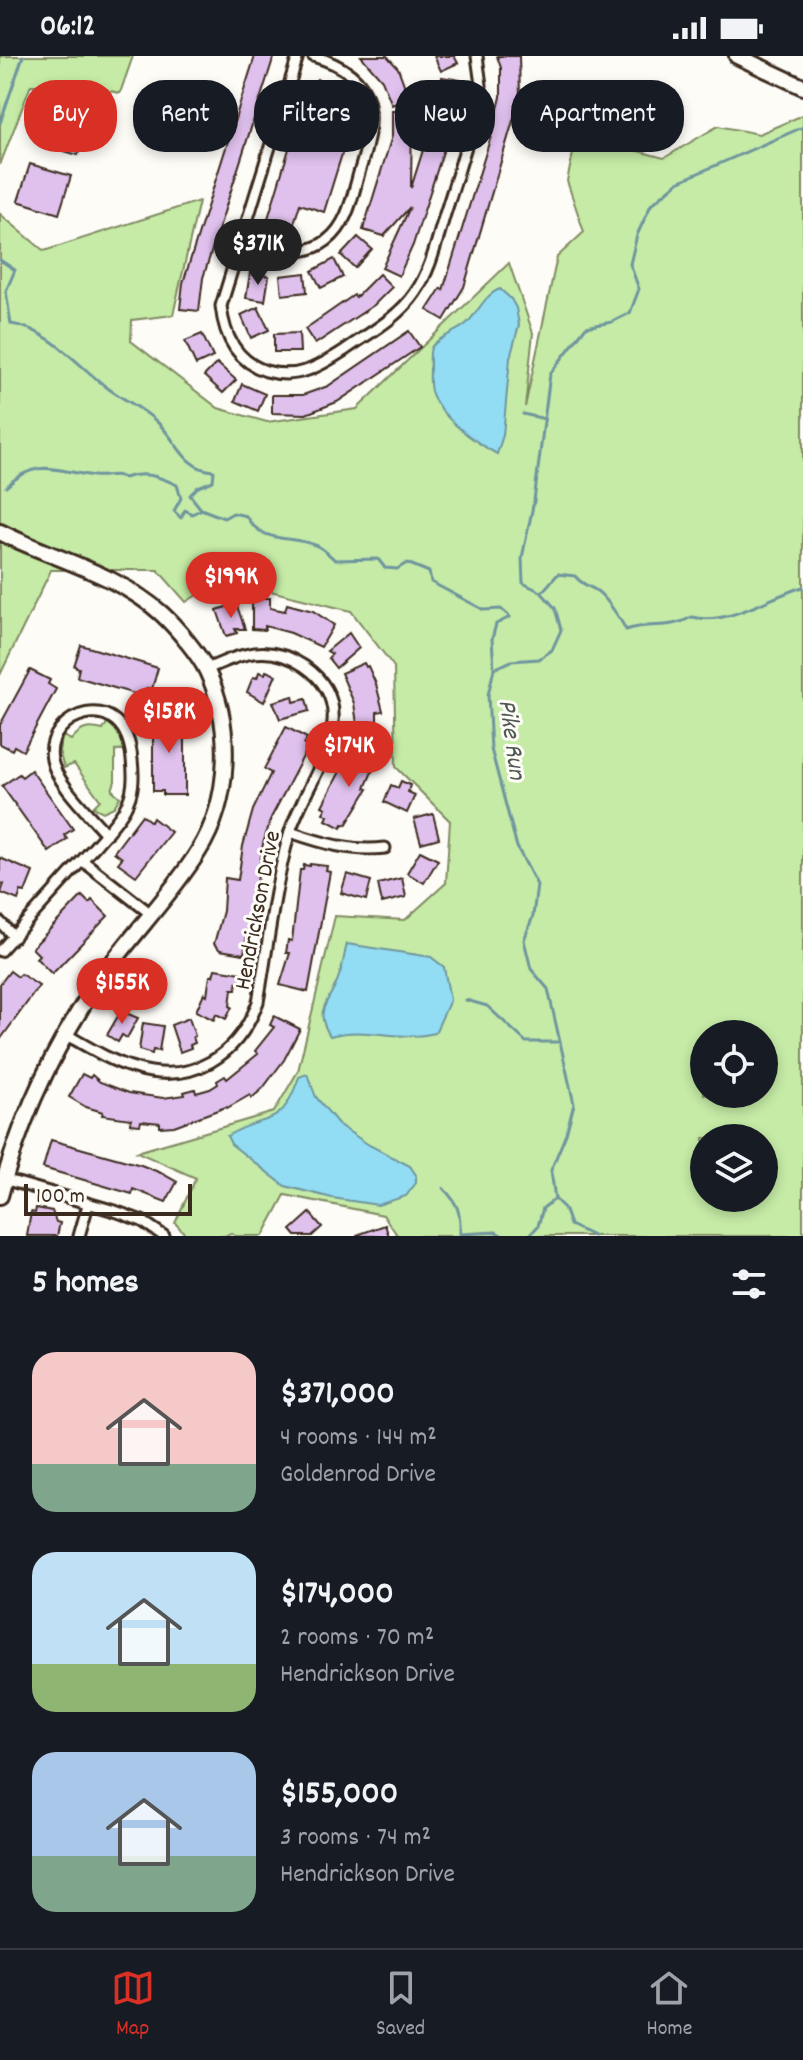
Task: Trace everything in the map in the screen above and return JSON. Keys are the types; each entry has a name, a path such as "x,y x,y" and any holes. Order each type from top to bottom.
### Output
{"street":[{"path":"298,56 223,291 222,321 235,350 262,369 279,374 312,371 386,323 415,293 431,260 479,103 481,85 477,56"},
{"path":"239,242 279,253 300,251 315,247 328,238 346,216 368,145 372,114 361,86 349,72 333,62 313,56"},
{"path":"737,56 803,87"},
{"path":"0,532 113,582 161,614 207,669 221,713 223,732 220,805 198,852 88,996 41,1084 2,1178 0,1196"},
{"name":"Hendrickson Drive","path":"67,1035 107,1058 134,1068 184,1073 214,1061 237,1041 250,1024 258,1002 290,832 330,742 334,719 330,699 321,681 310,670 279,655 253,652 207,669"},
{"path":"0,951 106,834 126,807 133,788 131,748 126,732 117,719 102,713 84,714 62,726 53,741 52,759 59,777 106,834"},
{"path":"290,832 350,849 385,848"},
{"path":"83,861 151,914"},
{"path":"0,922 14,937"},
{"path":"2,1178 142,1221 164,1236"},
{"path":"79,1236 88,1205"}],"green space":[{"path":"0,56 133,56 120,93 117,92 117,80 24,80 24,103 0,165"},
{"path":"803,115 803,1236 398,1236 383,1215 285,1195 263,1236 235,1236 231,1233 225,1236 187,1236 175,1223 196,1178 137,1152 274,1112 298,1071 335,916 405,920 446,883 450,821 396,767 394,667 351,611 222,579 186,602 158,570 51,570 0,675 0,214 44,251 199,201 173,315 132,320 131,341 218,408 267,422 357,409 509,263 533,333 525,407 557,257 584,232 567,181 573,152 641,152 664,158 674,152 684,152 684,146 718,126 759,134"},
{"path":"108,721 115,726 125,746 123,750 115,751 112,790 120,797 114,807 103,812 93,807 100,800 74,764 64,768 59,751 63,736 71,740 85,729 103,730"}],"water":[{"path":"500,289 516,308 519,325 510,358 503,435 497,454 469,436 435,401 430,382 430,350 442,338 466,324 485,300"},
{"path":"347,944 431,957 444,967 450,1000 435,1033 408,1036 344,1033 330,1036 323,1012 336,985"},
{"path":"307,1074 316,1097 339,1125 410,1166 416,1175 416,1183 406,1196 378,1205 285,1186 231,1144 227,1136 279,1113 286,1106 299,1077"}],"building":[{"path":"255,56 274,56 266,80 254,80 254,119 203,278 199,311 180,309 183,283 225,152 238,152 238,110"},
{"path":"361,56 387,56 398,68 402,80 395,80 395,104 392,105 382,80"},
{"path":"434,56 454,56 458,63 441,71"},
{"path":"497,56 519,56 520,80 511,80 511,128 464,287 444,320 427,310 441,288 443,290 486,152 495,152 501,68"},
{"path":"392,111 395,111 395,152 411,152 411,188 422,152 443,152 413,245 399,276 382,268 410,207 384,236 363,230 392,136"},
{"path":"288,152 343,152 324,212 300,204 291,233 266,225"},
{"path":"30,164 71,176 59,214 18,201"},
{"path":"358,237 372,249 355,268 341,255"},
{"path":"334,259 343,277 321,288 312,271"},
{"path":"250,273 269,276 265,301 246,298"},
{"path":"305,273 307,292 282,295 280,276"},
{"path":"379,274 392,287 374,305 315,344 305,329 354,295 356,297"},
{"path":"258,307 269,330 251,338 241,315"},
{"path":"409,331 420,347 337,402 306,414 272,413 272,395 303,395 328,386"},
{"path":"299,333 300,352 274,352 274,334"},
{"path":"202,334 213,357 196,365 185,341"},
{"path":"217,363 236,380 223,393 204,376"},
{"path":"242,384 265,394 258,411 235,401"},
{"path":"270,598 270,608 285,611 287,604 313,611 334,625 321,647 291,633 265,626 265,630 252,629 252,600"},
{"path":"237,606 245,629 235,629 237,633 226,636 217,610"},
{"path":"349,633 359,648 336,668 328,658 332,654 327,651"},
{"path":"81,645 158,668 152,689 147,688 145,697 77,677 79,668 74,666"},
{"path":"364,663 376,684 383,711 377,712 377,727 383,727 382,745 358,744 360,737 354,737 354,724 357,724 354,703 341,673"},
{"path":"30,670 50,680 48,684 56,689 23,751 14,746 12,750 0,744 0,725"},
{"path":"266,671 276,675 264,702 247,692 253,677 257,678 259,672 265,674"},
{"path":"293,696 294,702 306,699 309,711 280,719 273,702"},
{"path":"185,715 185,795 163,795 163,791 153,791 153,720 162,720 162,716"},
{"path":"286,727 307,738 304,745 308,747 271,818 263,844 244,954 220,950 214,944 223,911 225,878 238,880 253,810 271,773 264,769"},
{"path":"355,751 376,759 375,765 365,788 368,789 346,825 343,824 341,828 326,820 328,816 323,813 326,808 322,806 348,756 352,758"},
{"path":"31,770 73,829 64,835 67,839 49,852 2,786"},
{"path":"401,781 410,785 408,792 415,795 407,813 384,802 391,785 398,788"},
{"path":"433,814 439,838 421,843 414,819"},
{"path":"142,815 151,822 153,818 171,832 136,876 118,863 122,858 114,852"},
{"path":"420,851 438,860 424,883 407,873"},
{"path":"0,858 33,872 18,900 1,893 4,884 0,883"},
{"path":"310,864 327,866 326,871 330,872 308,992 280,985 290,953 286,953 288,940 292,941 300,870"},
{"path":"347,874 371,881 366,900 341,893"},
{"path":"402,878 406,897 382,903 378,884"},
{"path":"82,896 89,903 92,900 108,916 52,974 36,958 39,955 32,948"},
{"path":"215,969 242,973 240,984 237,983 236,989 232,989 232,1007 226,1019 216,1014 214,1020 196,1011 204,993 207,995 210,976 213,976"},
{"path":"10,971 39,986 0,1040 0,984"},
{"path":"121,1011 138,1018 127,1038 122,1035 118,1042 107,1035"},
{"path":"274,1016 300,1029 284,1060 263,1088 252,1098 250,1095 227,1108 174,1126 160,1127 160,1123 141,1121 140,1125 130,1124 131,1119 102,1115 103,1112 69,1097 82,1074 90,1078 92,1075 100,1082 129,1093 163,1098 185,1095 184,1092 195,1089 196,1093 210,1089 258,1054 255,1051 274,1027 270,1025"},
{"path":"189,1018 195,1043 180,1052 171,1025"},
{"path":"143,1023 163,1026 159,1051 153,1050 152,1054 139,1050"},
{"path":"51,1140 141,1165 177,1182 166,1202 133,1189 132,1194 43,1168"},
{"path":"36,1208 52,1211 56,1222 60,1223 57,1236 27,1236 31,1212 35,1213"},
{"path":"310,1213 322,1227 312,1236 296,1236 291,1230"},
{"path":"385,1225 389,1236 357,1236 357,1235"}],"waterway":[{"path":"0,123 23,56"},
{"name":"Pike Run","path":"593,1236 570,1225 564,1208 555,1199 551,1170 574,1104 548,989 531,969 524,940 533,916 537,885 517,847 491,749 488,695 494,669 511,661 539,659 552,650 561,630 555,608 541,592 523,583 522,558 534,501 550,374 586,327 612,322 630,313 639,289 630,264 637,235 651,205 678,182 803,127"},
{"path":"0,260 15,270 6,291 11,324 25,327 51,341 109,389 156,421 187,459 203,469 214,471 213,481 198,487 190,495 201,509 224,518 233,513 246,516 252,525 268,535 318,546 335,560 378,559 385,568 397,569 407,563 429,572 431,582 484,610 501,609 510,617 496,624 492,639 494,669"},
{"path":"523,414 545,419"},
{"path":"6,487 27,472 47,468 98,476 151,476 177,485 181,498 174,511 181,518 185,510 192,514 200,510"},
{"path":"542,592 558,574 575,576 605,598 626,630 674,624 692,617 720,618 803,587"},
{"path":"466,1000 487,1006 526,1042 559,1042"},
{"path":"443,1188 458,1209 460,1234 496,1232 503,1236"},
{"path":"529,1236 538,1226 543,1208 555,1199"}]}
